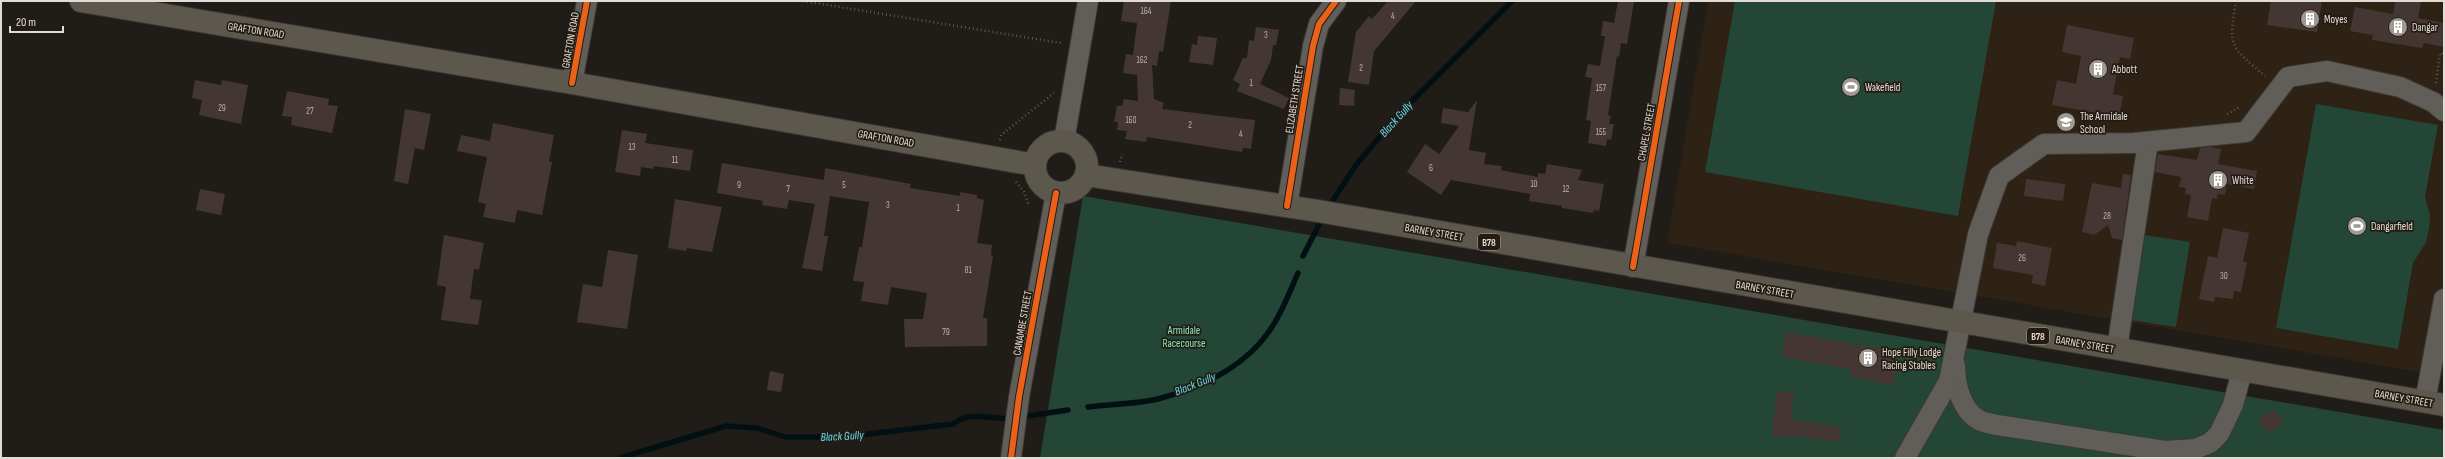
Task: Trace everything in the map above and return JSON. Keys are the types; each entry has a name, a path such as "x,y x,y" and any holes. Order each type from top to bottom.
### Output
{"main road":[{"name":"GRAFTON ROAD","path":"82,1 572,83 1035,165"},
{"path":"1057,141 1064,141 1071,143 1083,152 1086,159 1086,175 1075,189 1062,193 1056,193 1040,183 1035,165 1040,152 1044,147 1057,141"},
{"name":"BARNEY STREET","path":"1086,175 1318,211 1633,267 2434,404"}],"street":[{"name":"GRAFTON ROAD","path":"572,83 587,1"},
{"path":"1064,141 1088,1"},
{"name":"ELIZABETH STREET","path":"1287,206 1313,46 1320,24 1336,1"},
{"name":"CHAPEL STREET","path":"1633,267 1679,1"},
{"path":"1905,458 1949,381 1955,358 1959,322 1978,234 1999,176 2044,144 2148,142 2246,132 2288,77 2327,71 2400,87 2438,106"},
{"path":"2117,349 2148,142"},
{"name":"CANAMBE STREET","path":"1010,458 1019,397 1056,193"},
{"path":"2434,404 2444,299"},
{"path":"1955,358 1958,391 1966,408 1979,420 1997,426 2165,451 2182,451 2203,447 2219,434 2233,405 2242,370"}],"path":[{"path":"803,1 1061,43"},
{"path":"2236,1 2230,32 2236,51 2280,88"},
{"path":"2438,106 2440,53 2444,54"},
{"path":"999,142 1001,135 1052,93 1058,94"},
{"path":"1120,161 1122,154"},
{"path":"1014,180 1024,192 1029,206"}],"shaded area":[{"name":"The Armidale School","path":"1708,1 2444,1 2444,376 1667,243"}],"green space":[{"name":"Wakefield","path":"1735,1 1996,1 1958,216 1705,172"},
{"name":"Dangarfield","path":"2316,104 2438,125 2425,197 2430,215 2429,229 2426,242 2413,263 2398,349 2276,328"},
{"name":"Armidale Racecourse","path":"1083,196 2444,430 2444,458 1040,458"},
{"path":"2145,235 2190,242 2176,327 2131,320"}],"building":[{"path":"1124,1 1171,1 1163,52 1159,51 1157,66 1152,65 1154,99 1164,103 1162,109 1255,120 1251,149 1243,148 1242,152 1147,137 1146,142 1125,139 1127,131 1117,130 1118,122 1114,122 1117,106 1122,106 1124,99 1138,101 1137,75 1123,73 1126,54 1133,55 1137,23 1121,21"},
{"path":"1388,1 1416,1 1374,51 1369,85 1348,82 1356,32 1369,16 1372,19"},
{"path":"1618,1 1634,1 1627,44 1621,43 1619,57 1617,56 1608,115 1611,116 1609,124 1614,124 1611,140 1607,139 1606,146 1588,143 1591,121 1586,120 1592,78 1585,77 1588,64 1600,66 1605,36 1601,36 1603,21 1614,23"},
{"path":"2271,1 2322,1 2317,32 2267,25"},
{"name":"Dangar","path":"2395,1 2421,1 2418,18 2444,23 2444,47 2424,43 2422,48 2372,40 2373,35 2350,31 2355,7 2393,14"},
{"name":"Abbott","path":"2067,25 2134,38 2130,59 2120,57 2113,94 2123,96 2119,117 2052,105 2057,80 2076,84 2081,56 2062,52"},
{"path":"1256,27 1279,30 1276,45 1273,45 1271,60 1260,84 1289,98 1284,109 1237,91 1240,84 1233,80 1243,58 1247,58 1249,40 1254,41"},
{"path":"1198,36 1217,38 1213,65 1189,62 1192,44 1197,45"},
{"path":"195,80 221,85 222,80 248,85 241,124 199,115 202,100 192,98"},
{"path":"1340,88 1355,90 1354,106 1339,105"},
{"path":"287,91 329,99 328,105 338,106 332,133 291,125 292,117 282,116"},
{"path":"1477,100 1469,150 1486,153 1484,164 1502,166 1501,170 1538,177 1538,173 1545,174 1547,164 1582,170 1578,180 1604,184 1599,211 1594,210 1593,213 1562,208 1562,206 1529,201 1530,194 1451,180 1441,195 1407,172 1425,144 1439,154 1459,126 1441,123 1443,108 1468,112"},
{"path":"405,109 431,114 424,150 415,148 408,184 394,181"},
{"path":"493,123 554,135 549,161 552,162 542,215 517,210 515,223 483,217 486,204 478,202 487,157 457,151 461,135 490,141"},
{"path":"622,130 647,134 645,143 693,150 690,171 654,166 654,169 641,167 640,176 615,172"},
{"name":"White","path":"2210,147 2221,149 2218,164 2257,171 2254,189 2227,184 2225,195 2218,194 2217,199 2212,198 2208,221 2187,217 2191,195 2185,194 2186,188 2179,187 2181,177 2155,172 2158,154 2197,160 2200,148"},
{"path":"722,163 824,180 825,168 911,184 910,188 960,196 960,192 977,195 977,198 984,200 977,243 992,245 991,255 993,256 983,318 987,318 987,346 905,347 904,319 923,319 927,293 891,287 888,305 861,301 864,282 853,281 859,247 862,247 869,202 830,196 824,236 828,236 822,271 802,268 815,204 789,200 787,209 762,205 763,201 717,193"},
{"path":"2123,174 2131,175 2122,240 2112,238 2108,225 2094,235 2082,232 2092,183 2121,188"},
{"path":"2026,179 2065,184 2063,201 2024,196"},
{"path":"200,189 225,194 221,215 196,210"},
{"path":"675,199 722,207 712,252 687,248 686,251 668,248"},
{"path":"2223,228 2249,233 2243,262 2247,262 2241,292 2234,291 2233,299 2215,297 2214,302 2199,299 2208,256 2217,258"},
{"path":"444,235 484,243 479,270 474,269 470,299 482,300 478,325 441,320 446,287 437,285"},
{"path":"2017,241 2052,248 2045,286 2032,283 2033,275 1993,268 1997,243 2016,246"},
{"path":"608,250 638,255 627,329 577,322 583,284 602,287"},
{"path":"1786,332 1899,352 1893,385 1850,377 1851,369 1782,357"},
{"path":"770,371 784,374 781,392 767,390"},
{"path":"1777,391 1794,393 1791,419 1842,427 1839,442 1789,435 1789,437 1772,436"},
{"path":"2274,409 2284,422 2268,433 2258,420"}],"waterway":[{"name":"Black Gully","path":"1328,208 1356,165 1399,114 1512,1"},
{"name":"Black Gully","path":"1303,256 1323,217"},
{"name":"Black Gully","path":"1088,407 1158,399 1192,388 1224,372 1239,362 1265,337 1275,322 1298,273"},
{"name":"Black Gully","path":"1020,417 1068,410"},
{"name":"Black Gully","path":"620,458 726,426 757,428 785,437 843,437 953,424 968,417 975,416 1003,419 1012,418"}],"cycle path":[{"path":"572,83 587,1"},
{"path":"1287,206 1313,46 1319,24 1336,1"},
{"path":"1633,267 1679,1"},
{"path":"1011,458 1019,397 1056,193"}],"place":[{"name":"Moyes","path":"2310,19"},
{"name":"Dangar","path":"2398,27"},
{"name":"Abbott","path":"2098,69"},
{"name":"Wakefield","path":"1851,87"},
{"name":"The Armidale School","path":"2066,122"},
{"name":"White","path":"2218,180"},
{"name":"Dangarfield","path":"2357,226"},
{"name":"Hope Filly Lodge Racing Stables","path":"1868,358"}]}
